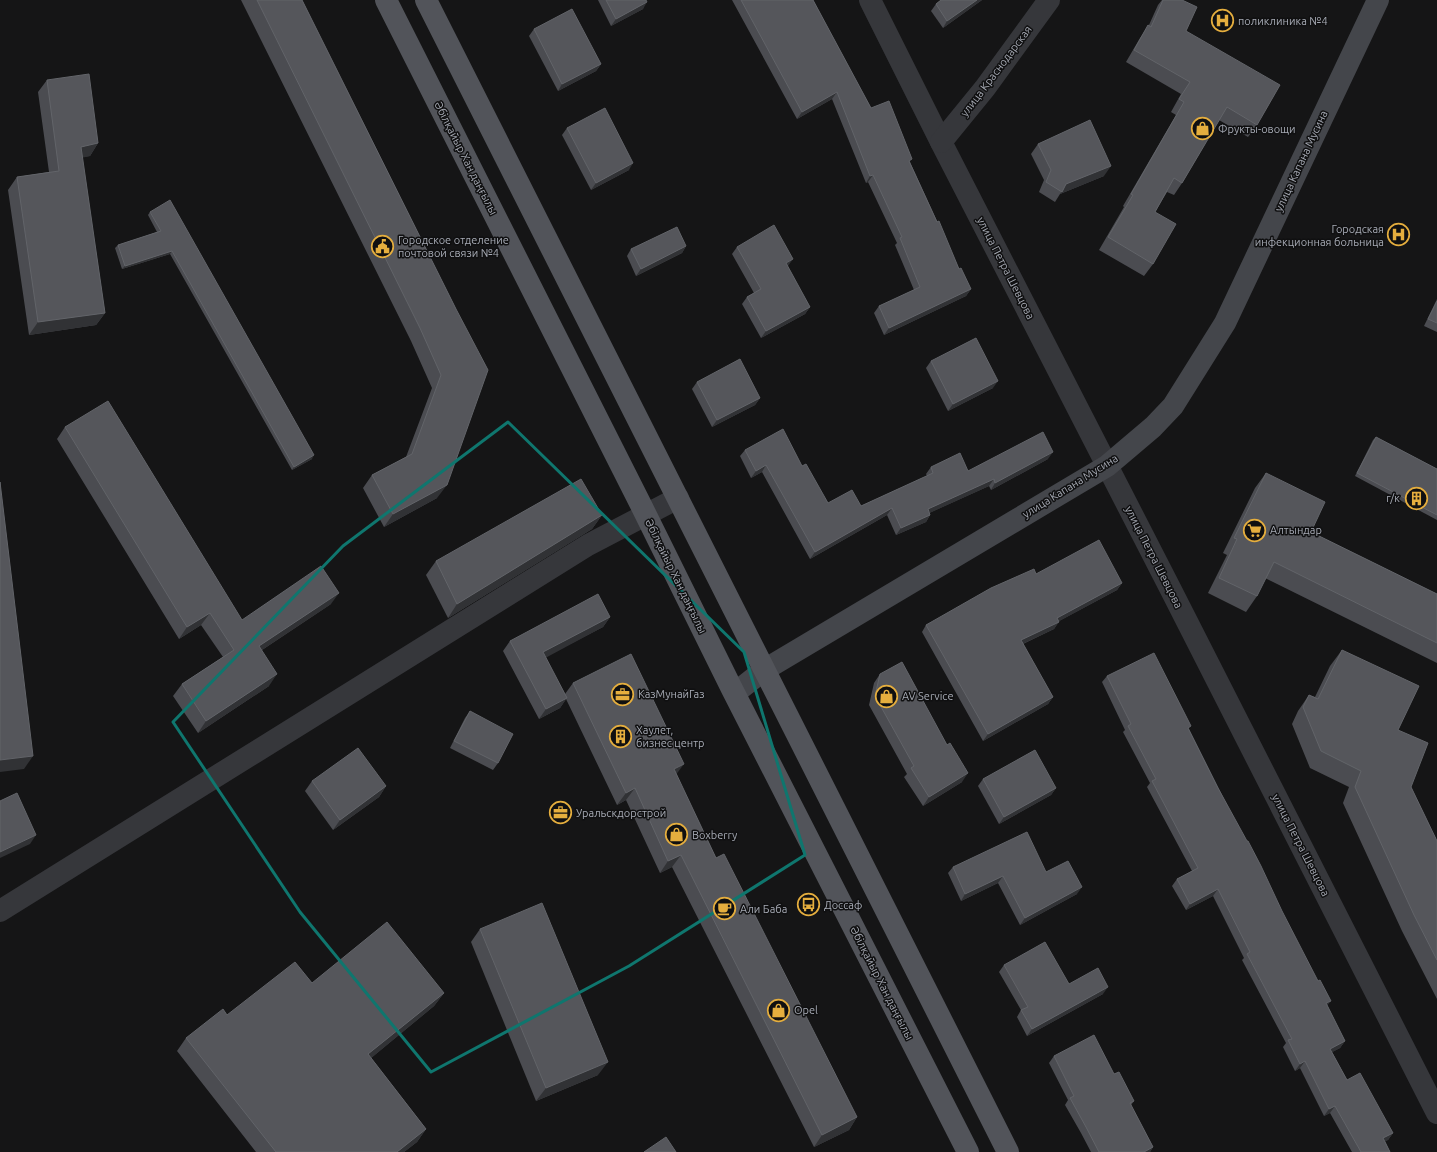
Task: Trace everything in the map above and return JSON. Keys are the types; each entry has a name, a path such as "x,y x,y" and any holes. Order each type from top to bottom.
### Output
{"main road":[{"name":"Әбілқайыр Хан даңғылы","path":"386,0 646,514 732,689 968,1152"},
{"path":"426,0 1008,1152"}],"street":[{"name":"улица Петра Шевцова","path":"870,0 1437,1113"},
{"name":"улица Краснодарская","path":"941,142 985,88 1050,0"},
{"name":"улица Капана Мусина","path":"735,693 764,670 1107,466 1153,427 1173,406 1225,322 1378,0"},
{"path":"0,911 588,545 678,498"}],"highlighted area":[{"path":"508,422 744,652 805,855 629,966 431,1072 300,912 173,722 343,546"}],"building":[{"path":"257,0 302,0 488,370 447,485 393,514 372,475 412,454 441,375 420,328"},
{"path":"606,0 646,0 647,2 616,19"},
{"path":"741,0 813,0 871,108 889,101 912,159 909,161 937,222 939,221 959,269 961,268 971,289 889,328 879,306 920,287 900,238 902,237 873,175 870,176 837,92 802,112"},
{"path":"941,0 977,0 947,21 936,4"},
{"path":"1163,0 1182,0 1197,7 1186,31 1280,85 1257,125 1227,107 1182,183 1174,178 1155,212 1176,224 1153,264 1108,237 1184,102 1179,99 1190,82 1134,50 1148,25 1151,27"},
{"path":"572,9 601,64 562,84 534,29"},
{"path":"89,74 98,143 81,147 105,313 38,322 17,177 59,171 47,80"},
{"path":"605,108 633,163 596,183 567,128"},
{"path":"1090,120 1111,166 1066,184 1062,192 1046,182 1051,170 1038,144"},
{"path":"170,200 314,455 294,467 172,251 125,266 118,245 161,231 150,212"},
{"path":"774,225 793,259 786,263 810,307 766,331 747,297 761,289 737,247"},
{"path":"677,227 686,246 641,269 631,249"},
{"path":"1437,301 1437,323 1428,319"},
{"path":"976,338 998,381 953,404 931,361"},
{"path":"740,359 760,398 717,420 697,382"},
{"path":"108,401 242,620 321,566 339,593 259,646 277,674 206,721 182,684 234,650 210,613 187,627 65,427"},
{"path":"783,429 802,466 806,464 828,503 852,490 861,506 933,473 931,467 960,453 968,471 1043,432 1053,452 995,483 994,479 928,509 930,515 901,528 892,508 815,552 766,465 756,471 745,450"},
{"name":"г/к","path":"1376,437 1437,469 1437,515 1357,473"},
{"path":"1266,473 1325,502 1311,532 1437,594 1437,643 1274,562 1257,596 1219,578 1237,539 1234,538"},
{"path":"581,479 602,515 457,604 436,561"},
{"path":"0,482 33,756 0,760"},
{"path":"1099,540 1122,583 1057,618 1059,622 1021,640 1053,697 988,734 926,625 991,588 1034,569 1036,574"},
{"path":"598,594 610,617 543,652 567,698 546,709 510,641"},
{"path":"1342,650 1419,686 1398,730 1428,743 1411,787 1437,841 1437,960 1414,915 1355,787 1361,771 1321,751 1303,707 1309,695 1318,699"},
{"path":"1154,653 1191,726 1188,728 1218,788 1261,866 1318,981 1320,980 1331,1001 1326,1003 1345,1041 1330,1049 1347,1080 1360,1073 1393,1133 1383,1138 1390,1152 1361,1152 1335,1106 1329,1109 1305,1061 1300,1064 1288,1040 1292,1039 1247,954 1250,952 1218,889 1190,904 1177,879 1198,868 1152,781 1156,779 1128,726 1131,724 1107,676"},
{"path":"631,654 684,764 674,769 716,858 724,854 857,1117 822,1135 681,855 668,861 635,788 626,793 573,683"},
{"path":"902,662 947,745 950,743 968,773 929,797 911,768 914,766 875,696 880,674"},
{"path":"470,711 513,734 498,763 454,741"},
{"path":"358,748 386,786 340,820 312,781"},
{"path":"1035,750 1056,788 1004,817 983,779"},
{"path":"17,793 36,835 0,852 0,801"},
{"path":"1027,832 1046,872 1068,861 1082,887 1025,918 1003,876 965,894 953,867"},
{"path":"542,903 608,1062 546,1088 480,929"},
{"path":"387,922 444,993 368,1054 426,1129 397,1152 276,1152 186,1038 223,1009 227,1015 295,962 312,983"},
{"path":"1045,942 1069,984 1098,968 1108,987 1032,1029 1021,1010 1028,1007 1004,965"},
{"path":"1094,1035 1114,1074 1119,1072 1134,1101 1130,1103 1153,1147 1144,1152 1099,1152 1070,1098 1074,1096 1054,1056"},
{"path":"666,1137 676,1152 644,1152"}],"place":[{"name":"поликлиника №4","path":"1222,21"},
{"name":"Фрукты-овощи","path":"1202,129"},
{"name":"Городская инфекционная больница","path":"1399,235"},
{"name":"Городское отделение почтовой связи №4","path":"382,246"},
{"name":"г/к","path":"1416,498"},
{"name":"Алтындар","path":"1255,530"},
{"name":"КазМунайГаз","path":"622,694"},
{"name":"AV Service","path":"887,696"},
{"name":"Хаулет, бизнес центр","path":"620,736"},
{"name":"Уральскдорстрой","path":"560,813"},
{"name":"Boxberry","path":"677,835"},
{"name":"Доссаф","path":"808,905"},
{"name":"Али Баба","path":"725,909"},
{"name":"Opel","path":"778,1010"}]}
